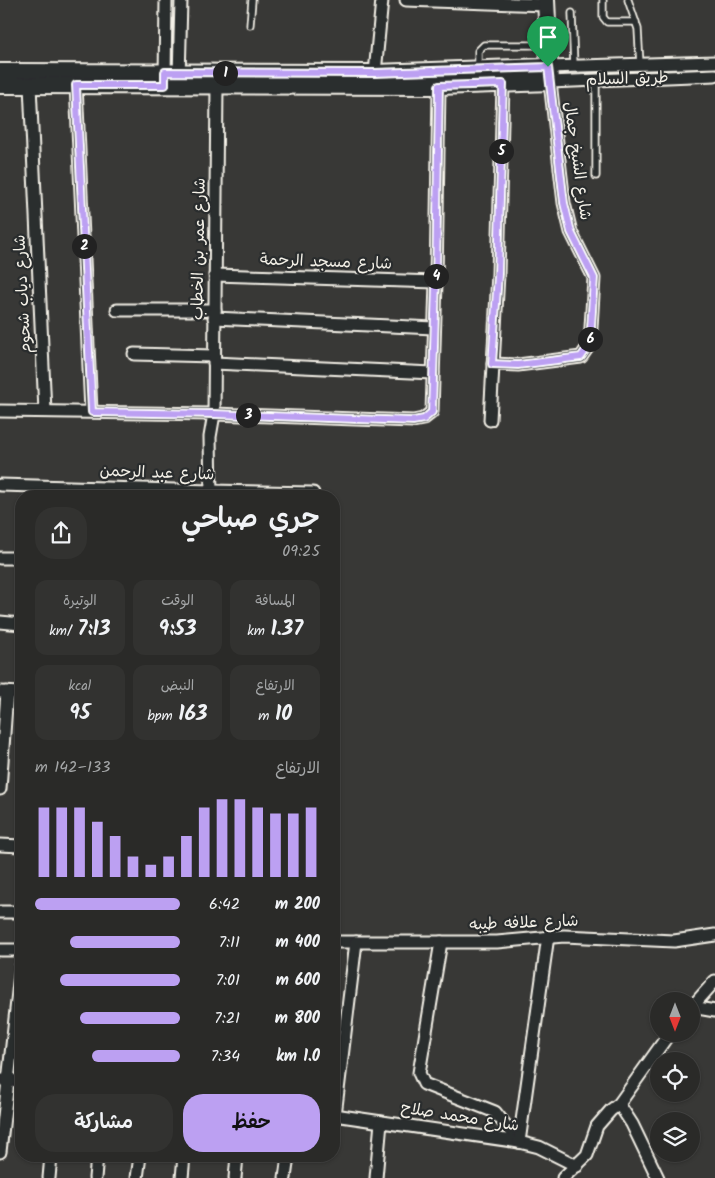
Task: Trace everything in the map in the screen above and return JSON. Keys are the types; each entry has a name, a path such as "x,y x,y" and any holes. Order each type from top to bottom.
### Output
{"main road":[{"path":"546,2 549,74"},
{"name":"طريق السلام","path":"0,85 76,85 172,79 478,70 549,74"},
{"name":"طريق السلام","path":"0,72 172,79 217,85 439,86 503,84 549,74"}],"street":[{"path":"166,0 172,79"},
{"path":"172,79 181,0"},
{"path":"375,73 382,0"},
{"path":"406,0 546,2"},
{"name":"طريق السلام","path":"549,74 574,66 715,62"},
{"name":"طريق السلام","path":"549,74 596,80 715,75"},
{"name":"شارع الشيخ جمال","path":"492,364 518,365 581,357 590,344 594,278 571,232 564,203 549,74"},
{"path":"490,420 498,274 503,84"},
{"name":"شارع دياب شحوم","path":"30,85 45,411"},
{"path":"76,85 92,412"},
{"name":"شارع عمر بن الخطاب","path":"211,490 210,429 214,414 217,85"},
{"path":"0,411 214,414 413,421 424,419 432,412 439,86"},
{"name":"شارع مسجد الرحمة","path":"215,275 436,282"},
{"path":"117,310 214,314 434,328"},
{"path":"134,354 433,372"},
{"name":"شارع عبد الرحمن","path":"0,485 117,490"},
{"path":"0,558 15,558"},
{"path":"0,622 15,623"},
{"path":"0,789 3,692"},
{"path":"0,844 15,845"},
{"path":"0,912 15,912"},
{"name":"شارع علافه طيبه","path":"340,942 497,942 548,936 674,941 715,935"},
{"path":"519,1142 548,936"},
{"path":"340,1068 356,942"},
{"path":"441,942 419,1073 424,1084 495,1112 519,1142"},
{"path":"0,950 15,950"},
{"path":"700,999 715,981"},
{"path":"0,1152 4,1080 15,1006"},
{"path":"700,1009 715,1011"},
{"path":"563,1178 588,1155 597,1126 619,1104 663,1042"},
{"path":"619,1104 632,1124 658,1178"},
{"name":"شارع محمد صلاح","path":"340,1116 519,1142 546,1150 577,1166"},
{"path":"376,1178 381,1122"},
{"path":"49,1178 50,1162"},
{"path":"95,1178 96,1162"},
{"path":"137,1178 139,1162"},
{"path":"182,1178 183,1162"},
{"path":"235,1178 236,1162"},
{"path":"285,1178 287,1162"}],"lane":[{"path":"250,25 252,0"},
{"path":"602,0 603,17 607,22 636,22"},
{"path":"628,0 636,22 640,65"},
{"path":"572,12 574,66"},
{"path":"478,70 478,51 484,45 547,45"},
{"path":"596,80 596,176"}],"route":[{"path":"548,67 564,203 571,232 594,278 590,344 581,357 518,365 492,364 498,274 503,84 439,86 432,412 424,419 413,421 92,412 76,85 165,85 165,72 375,73 548,67"}]}
